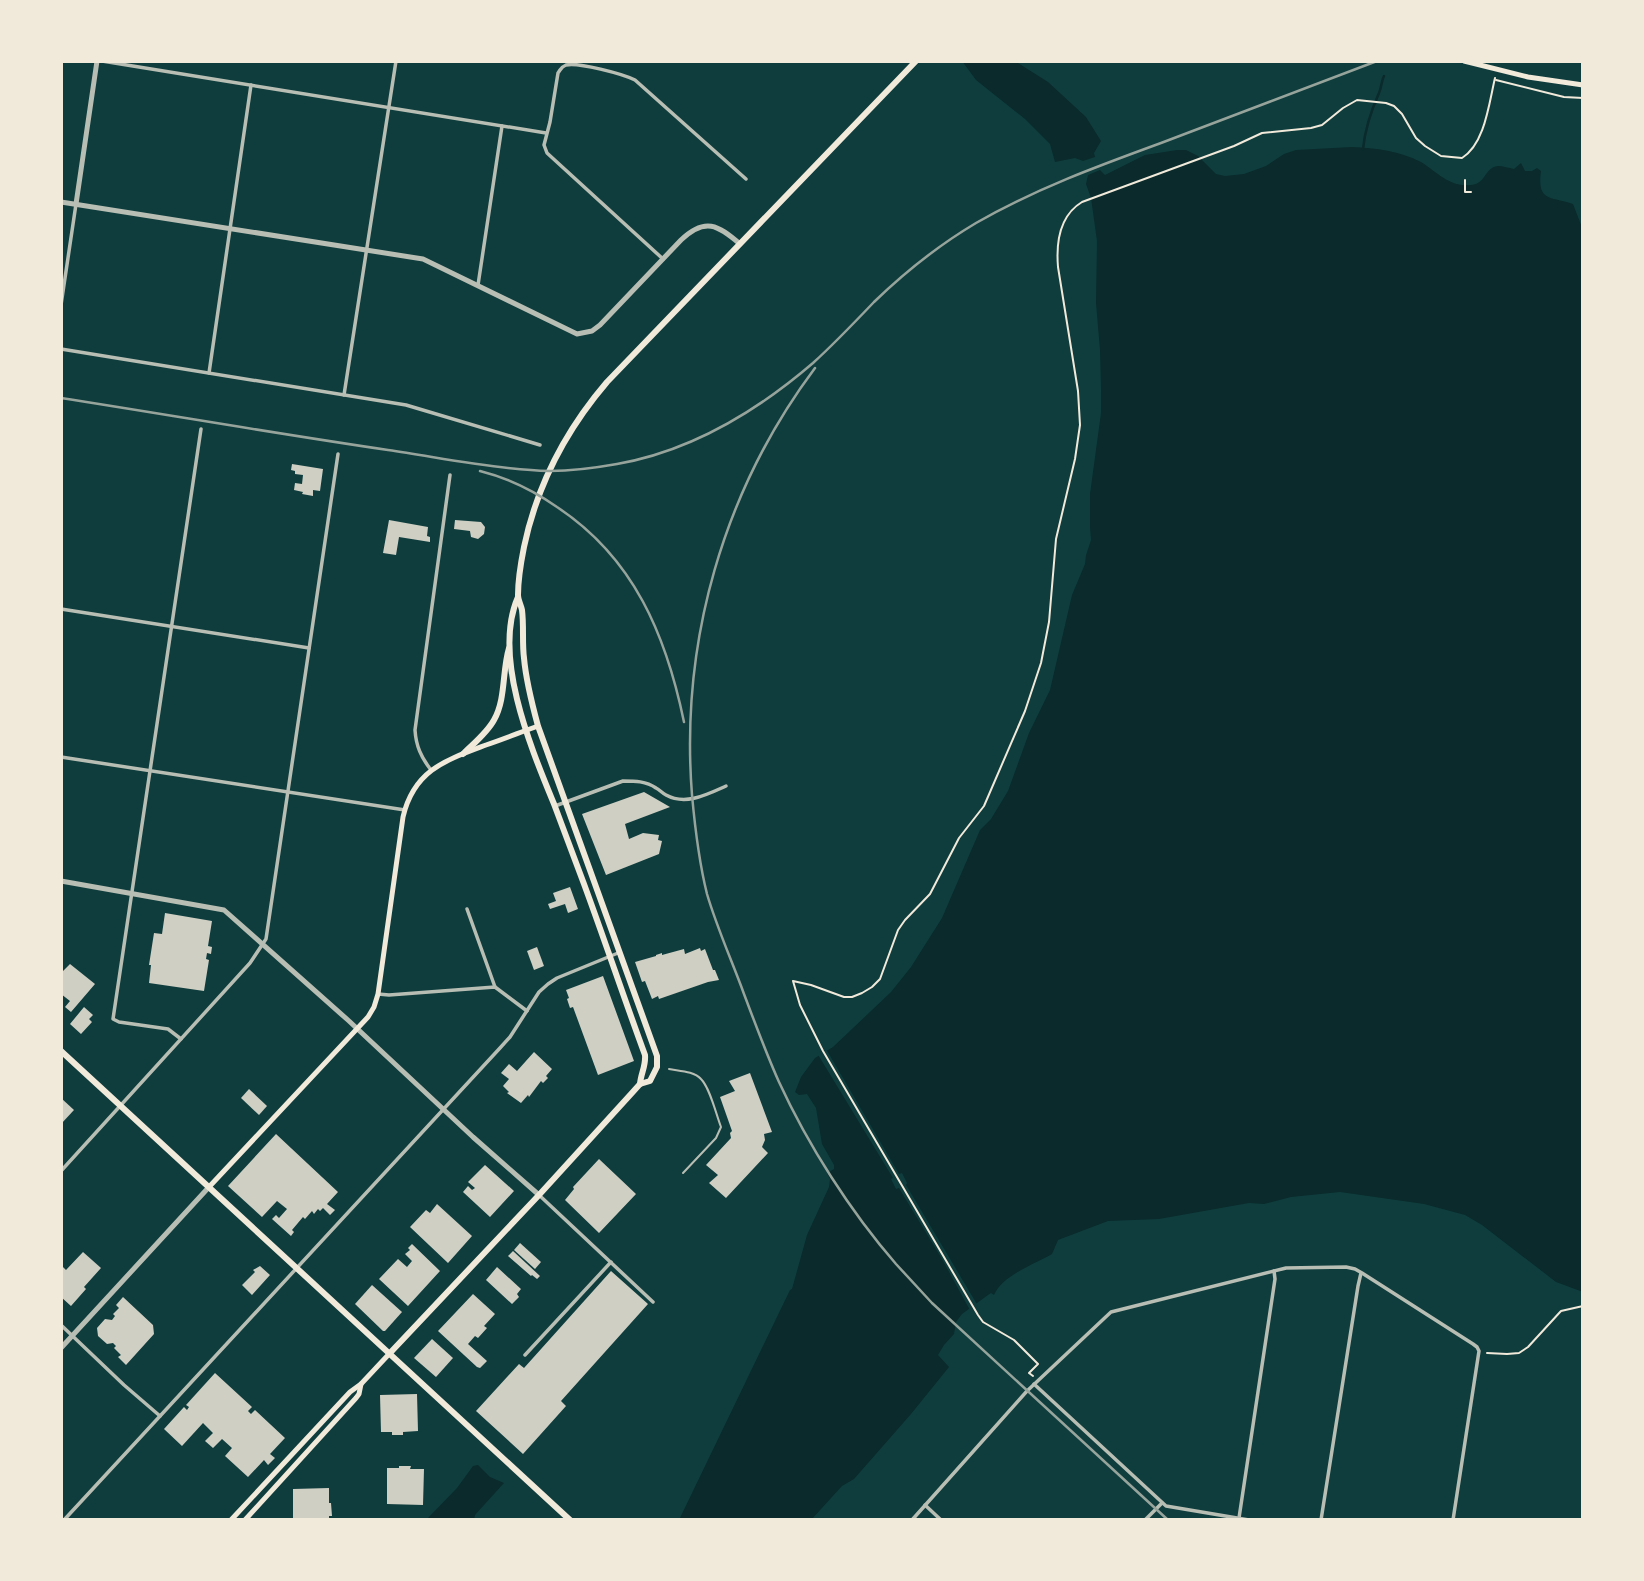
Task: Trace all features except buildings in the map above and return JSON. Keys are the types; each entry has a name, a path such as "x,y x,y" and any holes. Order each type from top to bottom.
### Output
{"main road":[{"path":"231,1520 539,1195 640,1084 653,1077 657,1056 538,726 526,670 522,611 518,597 527,534 552,465 572,427 607,382 916,61"},
{"path":"1464,61 1528,77 1583,85"},
{"path":"518,597 512,610 510,643 515,690 526,730 645,1055 640,1084"},
{"path":"463,754 494,720 510,643"},
{"path":"209,1187 371,1012 378,994 405,810 416,786 431,770 448,760 538,726"},
{"path":"61,1051 570,1520"},
{"path":"245,1520 356,1398 361,1384"}],"street":[{"path":"61,305 99,61 546,133"},
{"path":"344,395 396,61"},
{"path":"663,259 547,153 544,145 559,70 567,65 582,66 622,74 635,80 746,179"},
{"path":"209,373 251,85"},
{"path":"478,285 502,126"},
{"path":"61,202 423,260 571,332 584,334 600,325 689,233 701,226 717,227 740,243"},
{"path":"61,349 406,405 540,445"},
{"path":"181,1039 168,1030 113,1019 201,429"},
{"path":"61,1171 263,946 268,932 338,454"},
{"path":"431,770 420,755 415,730 450,475"},
{"path":"61,609 309,648"},
{"path":"61,757 405,810"},
{"path":"555,806 623,781 646,783 665,794 680,798 698,797 726,786"},
{"path":"61,881 224,910 653,1301"},
{"path":"467,909 495,986 527,1011"},
{"path":"64,1520 510,1037 539,992 557,978 620,952"},
{"path":"378,994 495,986"},
{"path":"61,1348 209,1187"},
{"path":"525,1354 611,1262"},
{"path":"912,1520 1034,1384 1114,1310 1274,1271 1346,1267 1362,1273 1473,1343 1479,1351 1453,1519 1461,1520"},
{"path":"1239,1519 1275,1279 1274,1271"},
{"path":"1321,1520 1362,1273"},
{"path":"61,1325 160,1416"},
{"path":"1034,1384 1162,1503 1171,1507 1249,1520"},
{"path":"1145,1520 1162,1503"},
{"path":"925,1505 942,1520"}],"lane":[{"path":"669,1069 689,1073 701,1079 721,1127 716,1138 683,1173"}],"path":[{"path":"1030,1374 1038,1364 1014,1340 983,1322 978,1315 822,1051 800,1005 793,981 852,997 872,987 880,979 898,930 930,894 959,838 984,806 1025,711 1049,622 1056,539 1076,459 1080,425 1078,391 1058,267 1057,250 1065,220 1082,202 1262,133 1322,125 1355,101 1386,103 1397,108 1416,138 1432,152 1441,156 1462,158 1480,139 1494,80 1574,99 1583,97"},
{"path":"1465,180 1465,192 1471,192"},
{"path":"1479,1351 1491,1354 1519,1353 1528,1347 1561,1311 1583,1306"}],"water":[{"path":"962,61 1015,61 1048,82 1086,117 1101,141 1094,153 1095,157 1083,161 1075,158 1055,162 1050,144 1025,119 976,80"},
{"path":"1352,147 1405,155 1446,179 1463,185 1477,184 1489,170 1498,166 1514,169 1521,163 1525,171 1537,168 1541,171 1543,193 1573,204 1583,230 1583,1292 1556,1282 1465,1215 1424,1204 1340,1192 1291,1197 1264,1204 1249,1203 1159,1219 1108,1221 1058,1240 1052,1254 1011,1276 994,1295 991,1293 962,1314 956,1322 954,1334 938,1355 949,1367 854,1479 842,1486 811,1520 679,1520 792,1289 807,1235 829,1187 830,1179 827,1173 834,1169 822,1144 816,1108 807,1094 799,1095 795,1092 801,1077 815,1058 833,1047 891,992 911,967 942,918 980,830 991,819 1008,791 1029,733 1050,690 1072,595 1085,564 1091,540 1090,494 1101,413 1096,303 1097,241 1091,198 1086,184 1088,175 1100,170 1105,175 1145,155 1177,150 1186,150 1198,156 1216,174 1225,176 1244,174 1266,166 1284,154 1296,150"},
{"path":"478,1465 490,1477 504,1483 475,1515 474,1520 426,1520 457,1488 473,1466"}],"pier":[{"path":"826,1049 899,1174 902,1173 906,1185 978,1306 971,1312 942,1259 899,1188 896,1189 891,1179 893,1178 817,1053"}],"waterway":[{"path":"1363,149 1369,120 1384,76"}],"railway":[{"path":"61,398 513,469 574,470 644,458 697,439 769,398 813,363 910,270 949,240 998,211 1090,169 1377,61"},
{"path":"815,368 783,415 755,465 732,517 701,625 693,681 690,738 694,820 707,894 761,1038 790,1106 862,1222 932,1303 1168,1520"},
{"path":"480,471 511,481 548,501 584,527 607,550 643,601 656,629 677,690 684,722"}]}
